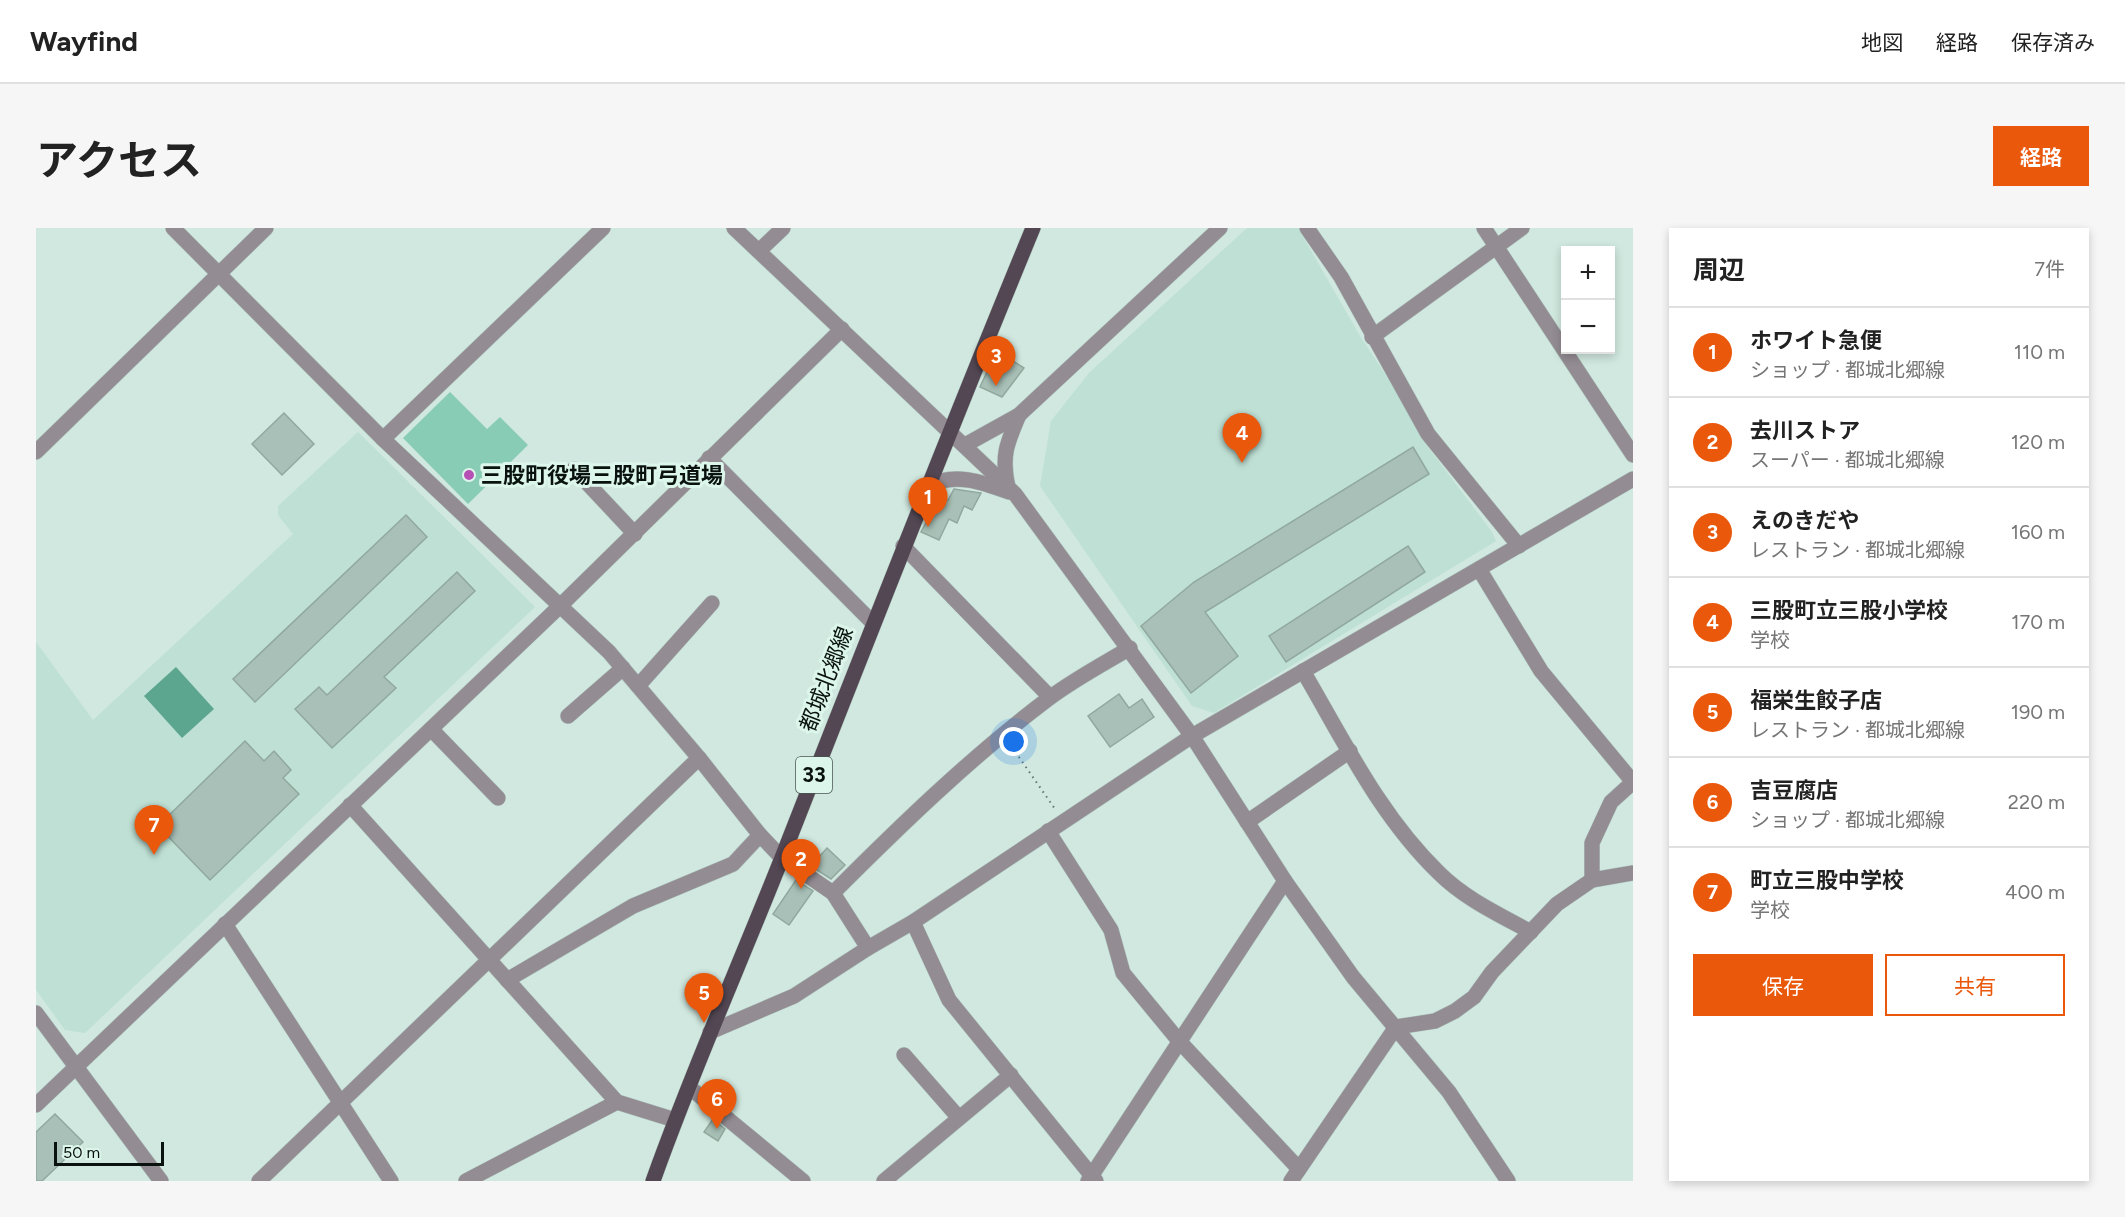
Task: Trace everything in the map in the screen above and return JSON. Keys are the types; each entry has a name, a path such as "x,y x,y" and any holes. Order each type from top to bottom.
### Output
{"main road":[{"name":"都城北郷線","path":"653,1181 710,1032 782,858 872,622 1032,228"}],"street":[{"path":"173,228 384,439 623,668 760,835 782,858 833,893 868,948"},
{"path":"36,452 266,228"},
{"path":"384,439 603,228"},
{"path":"734,228 1012,490 1130,648 1192,736 1285,881 1353,977 1449,1092 1508,1181"},
{"path":"759,251 783,228"},
{"path":"965,444 1019,415 1220,228"},
{"path":"1307,228 1341,277 1372,337 1405,389 1428,434 1519,546"},
{"path":"1484,228 1633,455"},
{"path":"1372,337 1522,228"},
{"path":"36,1105 635,534 709,458 842,329"},
{"path":"1012,490 1003,465 1006,443 1019,415"},
{"path":"709,458 872,622"},
{"path":"574,469 635,534"},
{"path":"927,486 939,480 963,478 1012,490"},
{"path":"710,1032 794,996 913,922 1192,736 1633,479"},
{"path":"903,546 1050,697"},
{"path":"1479,569 1541,672 1633,782 1611,802 1592,843 1592,880"},
{"path":"638,686 712,603"},
{"path":"833,893 932,797 1003,735 1050,697 1130,648"},
{"path":"568,716 623,668"},
{"path":"1303,671 1372,790 1404,835 1440,874 1473,900 1531,933"},
{"path":"431,729 498,798"},
{"path":"1247,822 1350,751"},
{"path":"259,1181 340,1100 699,758"},
{"path":"350,805 617,1102 675,1120"},
{"path":"1048,831 1111,930 1123,973 1295,1175 1396,1027 1435,1021 1455,1011 1474,997 1492,972 1557,904 1592,880 1633,873"},
{"path":"507,980 633,906 733,864 760,835"},
{"path":"913,922 949,1000 1092,1179 1179,1041 1285,881"},
{"path":"225,924 391,1181"},
{"path":"36,1013 161,1181"},
{"path":"904,1055 959,1118"},
{"path":"884,1181 1011,1075"},
{"path":"689,1086 803,1181"},
{"path":"466,1181 617,1102"}],"path":[{"path":"1003,735 1064,821"}],"shaded area":[{"path":"1247,228 1298,228 1360,336 1401,398 1422,439 1492,532 1496,541 1214,713 1192,706 1040,486 1051,421 1089,373"},
{"name":"三股町役場三股町弓道場","path":"450,392 487,429 500,417 528,445 468,504 403,438"},
{"path":"358,432 535,607 85,1033 65,1030 36,990 36,642 93,720 293,534 278,515 278,506"},
{"path":"176,667 214,709 182,738 144,696"}],"building":[{"path":"997,351 1024,368 1002,397 980,387"},
{"path":"284,413 314,444 282,475 252,444"},
{"path":"1413,447 1429,474 1205,612 1238,656 1191,693 1141,626 1194,582"},
{"path":"954,489 981,493 972,510 964,506 957,523 949,519 939,540 921,532 940,497 948,500"},
{"path":"406,515 427,537 255,702 233,679"},
{"path":"1408,546 1425,572 1286,662 1269,636"},
{"path":"457,572 475,591 384,677 396,688 332,748 295,709 319,687 327,695"},
{"path":"1119,694 1129,708 1142,699 1154,717 1110,747 1088,716"},
{"path":"245,741 264,761 274,751 291,770 283,778 299,794 210,880 158,826"},
{"path":"827,848 845,865 831,879 811,866"},
{"path":"796,880 813,891 789,925 773,914"},
{"path":"55,1114 83,1142 42,1181 36,1181 36,1132"},
{"path":"713,1119 725,1129 718,1141 704,1132"}],"place":[{"name":"えのきだや","path":"996,386"},
{"name":"三股町立三股小学校","path":"1242,463"},
{"name":"三股町役場三股町弓道場","path":"469,475"},
{"name":"ホワイト急便","path":"928,527"},
{"name":"町立三股中学校","path":"154,855"},
{"name":"去川ストア","path":"801,889"},
{"name":"福栄生餃子店","path":"704,1023"},
{"name":"吉豆腐店","path":"717,1129"}]}
